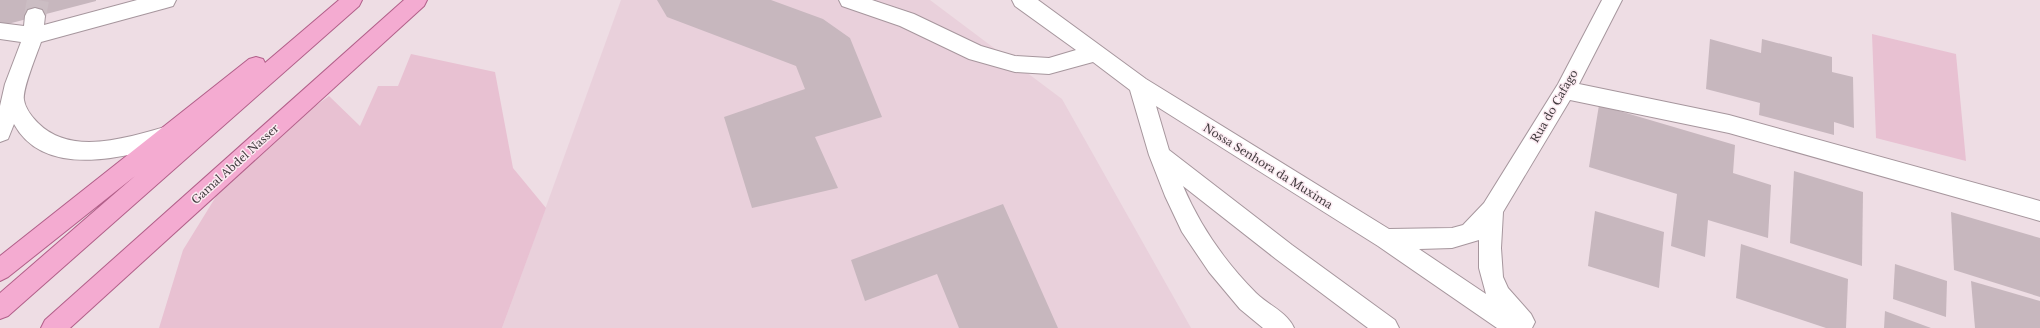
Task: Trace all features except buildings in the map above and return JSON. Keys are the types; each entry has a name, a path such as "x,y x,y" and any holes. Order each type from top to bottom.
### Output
{"main road":[{"path":"0,270 172,134 333,0"},
{"path":"0,308 352,0"},
{"name":"Gamal Abdel Nasser","path":"53,328 417,0"}],"street":[{"path":"0,31 34,26 166,0"},
{"path":"849,0 907,20 976,53 1015,64 1049,66 1095,53"},
{"name":"Nossa Senhora da Muxima","path":"1022,0 1035,8 1138,86 1386,240 1517,328"},
{"name":"Rua do Cafago","path":"1386,240 1452,238 1470,233 1492,210 1565,90 1612,0"},
{"path":"0,132 13,100 16,84 34,26"},
{"path":"1138,86 1160,155 1179,203 1196,234 1219,267 1250,302 1282,328"},
{"path":"1565,90 1729,124 2040,211"},
{"path":"13,100 26,125 43,141 71,152 101,150 172,134"},
{"path":"1160,155 1284,252 1387,328"},
{"path":"1492,210 1491,263 1494,284 1506,305 1529,328"}],"shaded area":[{"path":"621,0 930,0 1062,99 1191,328 502,328"},
{"path":"1872,34 1956,54 1966,161 1876,138"},
{"path":"411,54 495,72 513,168 546,208 502,328 159,328 183,250 236,164 329,96 360,126 378,86 398,86"}],"tunnel":[{"path":"35,16 38,0"}]}
